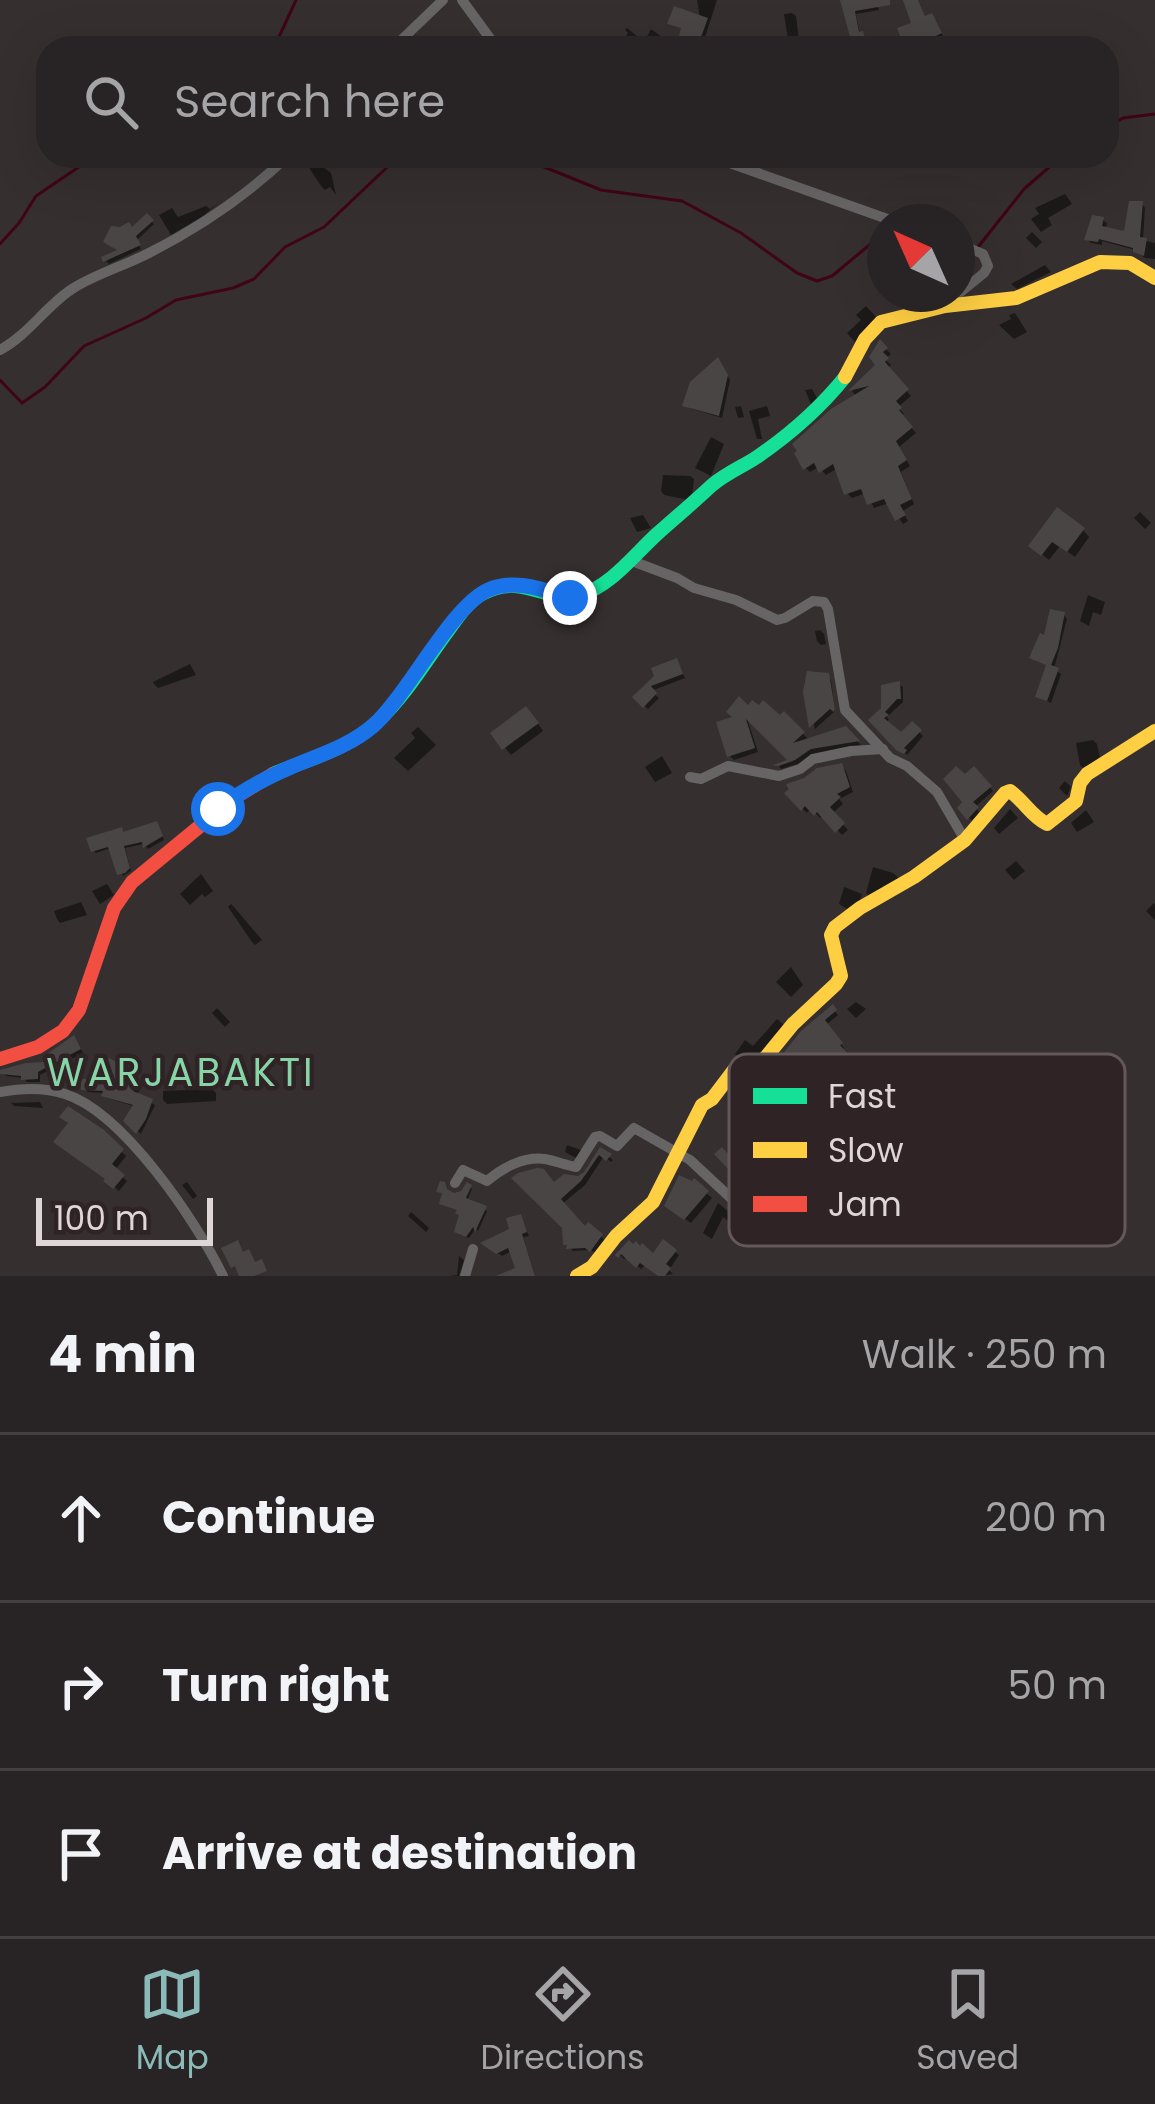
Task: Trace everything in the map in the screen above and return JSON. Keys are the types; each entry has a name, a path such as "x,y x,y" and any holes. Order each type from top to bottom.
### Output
{"street":[{"path":"406,36 443,0"},
{"path":"462,0 488,36"},
{"path":"0,350 70,290 149,254 223,210 276,168"},
{"path":"744,168 867,212"},
{"path":"975,251 983,254 988,266 975,281"},
{"path":"975,303 1016,298 1100,262 1130,263 1155,278"},
{"path":"0,1059 37,1049 72,1021 86,997 120,896 139,874 247,788 342,746 370,728 477,597 493,588 518,585 570,598 596,588 632,561 711,486 777,442 833,392 881,322 913,312"},
{"path":"632,561 777,620 813,602 824,602 845,710 890,758 937,792 964,840"},
{"path":"769,1054 794,1022 829,995 839,980 841,968 831,935 835,927 964,840 1008,791 1020,796 1040,822 1047,824 1076,801 1087,774 1155,731"},
{"path":"690,777 701,778 728,766 779,776 813,759 884,749"},
{"path":"577,1276 592,1268 616,1236 653,1202 697,1113 729,1076"},
{"path":"0,1092 54,1091 98,1110 173,1195 223,1276"},
{"path":"454,1183 464,1169 485,1181 502,1168 532,1158 576,1167 595,1136 616,1146 633,1128 679,1153 729,1197"},
{"path":"465,1276 473,1249"}],"building":[{"path":"840,0 890,0 890,5 855,11 859,32 864,36 850,36"},
{"path":"903,0 918,0 925,16 932,13 942,33 900,36 897,28 911,23"},
{"path":"674,6 708,18 701,36 679,36 681,28 667,24"},
{"path":"1129,201 1143,201 1140,237 1147,238 1144,256 1133,248 1084,240 1092,215 1104,217 1102,226 1124,231"},
{"path":"147,213 154,220 136,236 141,245 103,262 101,257 117,250 103,242 111,226 129,222 132,227"},
{"path":"880,339 888,348 883,352 889,358 885,362 909,389 896,401 913,427 896,441 907,460 898,466 912,499 900,505 906,515 895,521 884,499 867,505 861,489 844,495 833,464 819,473 814,463 803,470 792,444 831,409 869,386 848,391 875,365 869,357"},
{"path":"718,357 728,375 719,416 682,406 690,382"},
{"path":"1057,507 1085,528 1067,552 1052,542 1041,556 1028,546"},
{"path":"1050,609 1065,612 1051,665 1059,668 1047,701 1035,697 1046,665 1029,658 1040,633 1044,635"},
{"path":"677,658 683,674 651,686 657,693 643,708 632,697 654,676 651,668"},
{"path":"807,671 829,673 835,709 809,728 803,692"},
{"path":"900,681 901,699 884,718 901,732 912,721 922,730 904,754 868,720 881,708 881,685"},
{"path":"739,696 748,705 763,700 780,715 784,711 805,732 793,743 846,726 860,741 811,749 778,766 773,765 787,760 746,719 755,748 727,757 716,722 732,717 726,712"},
{"path":"526,706 539,723 502,750 490,733"},
{"path":"842,763 850,787 837,794 841,797 830,807 845,823 835,833 817,812 814,816 805,806 801,811 784,793 789,789 786,785 817,768"},
{"path":"956,766 965,774 974,766 992,786 973,802 979,807 967,820 957,808 962,802 943,779"},
{"path":"157,821 163,836 143,848 142,842 124,846 130,868 117,875 108,847 91,852 86,838 122,827 123,832"},
{"path":"833,1004 837,1010 825,1020 847,1053 783,1054"},
{"path":"74,1035 81,1049 38,1072 38,1079 0,1074 0,1070 26,1063 45,1062 43,1057"},
{"path":"109,1058 127,1068 124,1072 139,1084 133,1091 153,1099 136,1134 123,1121 133,1105 101,1096 103,1091 81,1090 81,1079 98,1079"},
{"path":"68,1106 124,1149 112,1164 125,1175 113,1189 53,1142 68,1123 59,1117"},
{"path":"600,1147 612,1154 606,1161 599,1155 561,1199 585,1226 588,1222 603,1234 590,1252 566,1249 562,1228 511,1178 537,1168 544,1169 554,1182 564,1174 578,1176"},
{"path":"722,1147 729,1151 729,1169 728,1169 714,1154"},
{"path":"679,1175 694,1178 709,1191 684,1220 664,1206"},
{"path":"440,1181 454,1193 467,1182 472,1185 466,1198 487,1206 475,1232 473,1227 466,1237 454,1232 459,1215 439,1204"},
{"path":"521,1214 535,1276 496,1276 515,1268 508,1248 496,1254 480,1243 509,1229 506,1218"},
{"path":"663,1239 677,1250 666,1264 671,1268 665,1276 640,1263 636,1268 621,1254 615,1255 629,1240 653,1253"},
{"path":"238,1240 255,1262 262,1259 267,1271 239,1276 235,1266 231,1268 221,1248"}],"waterway":[{"path":"279,36 296,0"},
{"path":"1119,120 1155,114"},
{"path":"0,244 36,196 77,168"},
{"path":"0,380 22,403 45,387 84,346 176,300 254,279 285,247 324,227 386,168"},
{"path":"547,168 601,190 682,201 817,281 832,276 867,247"},
{"path":"978,247 1024,189 1048,168"}],"traffic: fast":[{"path":"273,774 367,731 406,690 462,612 482,594 510,586 568,598 602,585 722,477 793,430 845,377"}],"traffic: slow":[{"path":"845,377 865,339 881,322 945,306 1016,298 1100,262 1130,263 1155,278"},
{"path":"768,1054 841,976 831,935 835,927 965,840 1005,793 1010,791 1047,824 1076,801 1087,774 1155,731"},
{"path":"577,1276 592,1267 616,1236 653,1202 702,1105 729,1077"}],"traffic: jam":[{"path":"0,1059 38,1047 63,1031 79,1010 114,908 132,882 234,798 273,774"}],"district":[{"name":"WARJABAKTI","path":"181,1072"}],"route":[{"path":"218,809 267,777 322,755 370,728 467,606 484,592 518,585 570,598"}]}
